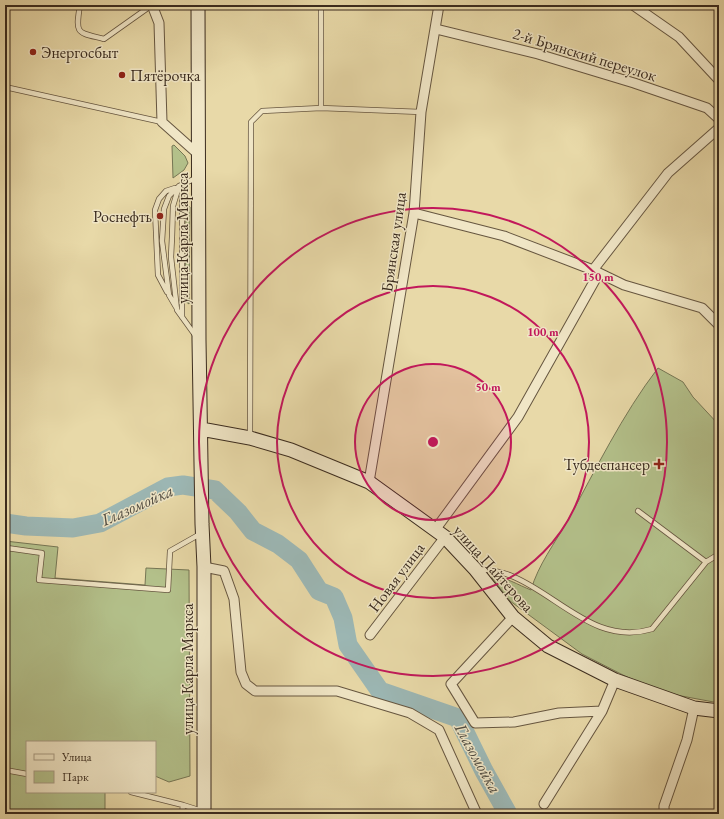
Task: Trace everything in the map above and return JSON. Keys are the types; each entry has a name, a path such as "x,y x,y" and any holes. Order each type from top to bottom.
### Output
{"main road":[{"name":"улица Карла Маркса","path":"198,5 199,340 204,567 204,813"},
{"name":"улица Пайтерова","path":"201,429 250,438 291,450 370,482 440,533 475,569 513,617 548,646 615,680 694,708 719,711"}],"street":[{"path":"152,5 159,23 162,122 199,155"},
{"name":"Брянская улица","path":"370,482 414,213 421,112 439,5"},
{"path":"633,5 678,37 719,80"},
{"name":"2-й Брянский переулок","path":"436,29 538,54 634,83 707,108 719,119"},
{"path":"593,270 668,172 719,128"},
{"path":"414,213 504,236 593,270 624,285 702,308 719,325"},
{"name":"Новая улица","path":"370,635 518,417 595,280 593,270"},
{"path":"204,567 224,571 234,599 241,672 246,684 256,691 337,691 410,713 439,730 477,814"},
{"path":"513,617 452,684 475,723 514,722 559,713 602,711"},
{"path":"544,804 602,711 615,680"},
{"path":"664,814 664,806 687,740 694,708"}],"lane":[{"path":"80,5 77,23 78,29 82,33 104,40 152,5"},
{"path":"321,5 321,108"},
{"path":"5,87 162,122"},
{"path":"250,438 251,122 262,110 321,108 421,112"},
{"path":"199,176 180,186 166,191 159,199 155,210 158,275 177,310 199,340"},
{"path":"169,295 162,241 164,209 169,196 180,186"},
{"path":"177,310 171,257 173,206 180,186"},
{"path":"180,186 182,317"},
{"path":"638,511 706,562"},
{"path":"7,548 42,553 39,580 168,590 170,551 202,529"},
{"path":"475,569 488,570 514,576 584,620 615,632 639,633 652,629 706,562 719,554"},
{"path":"5,770 26,774"},
{"path":"135,793 183,805 204,813"},
{"path":"182,814 183,805"}],"green space":[{"path":"174,145 185,156 188,163 184,170 173,178 172,146"},
{"path":"186,204 190,207 189,304 185,301"},
{"name":"Тубдеспансер","path":"658,368 683,382 693,397 719,425 719,703 660,692 582,654 510,601 492,578 492,576 502,578 531,590 542,563 568,520 610,442 633,404"},
{"path":"5,541 58,547 55,578 145,585 146,568 189,570 190,776 169,782 156,776 156,741 26,741 26,793 105,793 105,814 5,814"}],"waterway":[{"name":"Глазомойка","path":"5,523 26,526 73,528 100,523 168,487 183,485 215,490 238,512 253,531 278,544 299,560 319,591 334,597 343,618 348,645 380,691 458,718 484,771 508,814"}],"place":[{"name":"Энергосбыт","path":"33,52"},
{"name":"Пятёрочка","path":"122,75"},
{"name":"Роснефть","path":"160,216"},
{"name":"Тубдеспансер","path":"659,464"}]}
